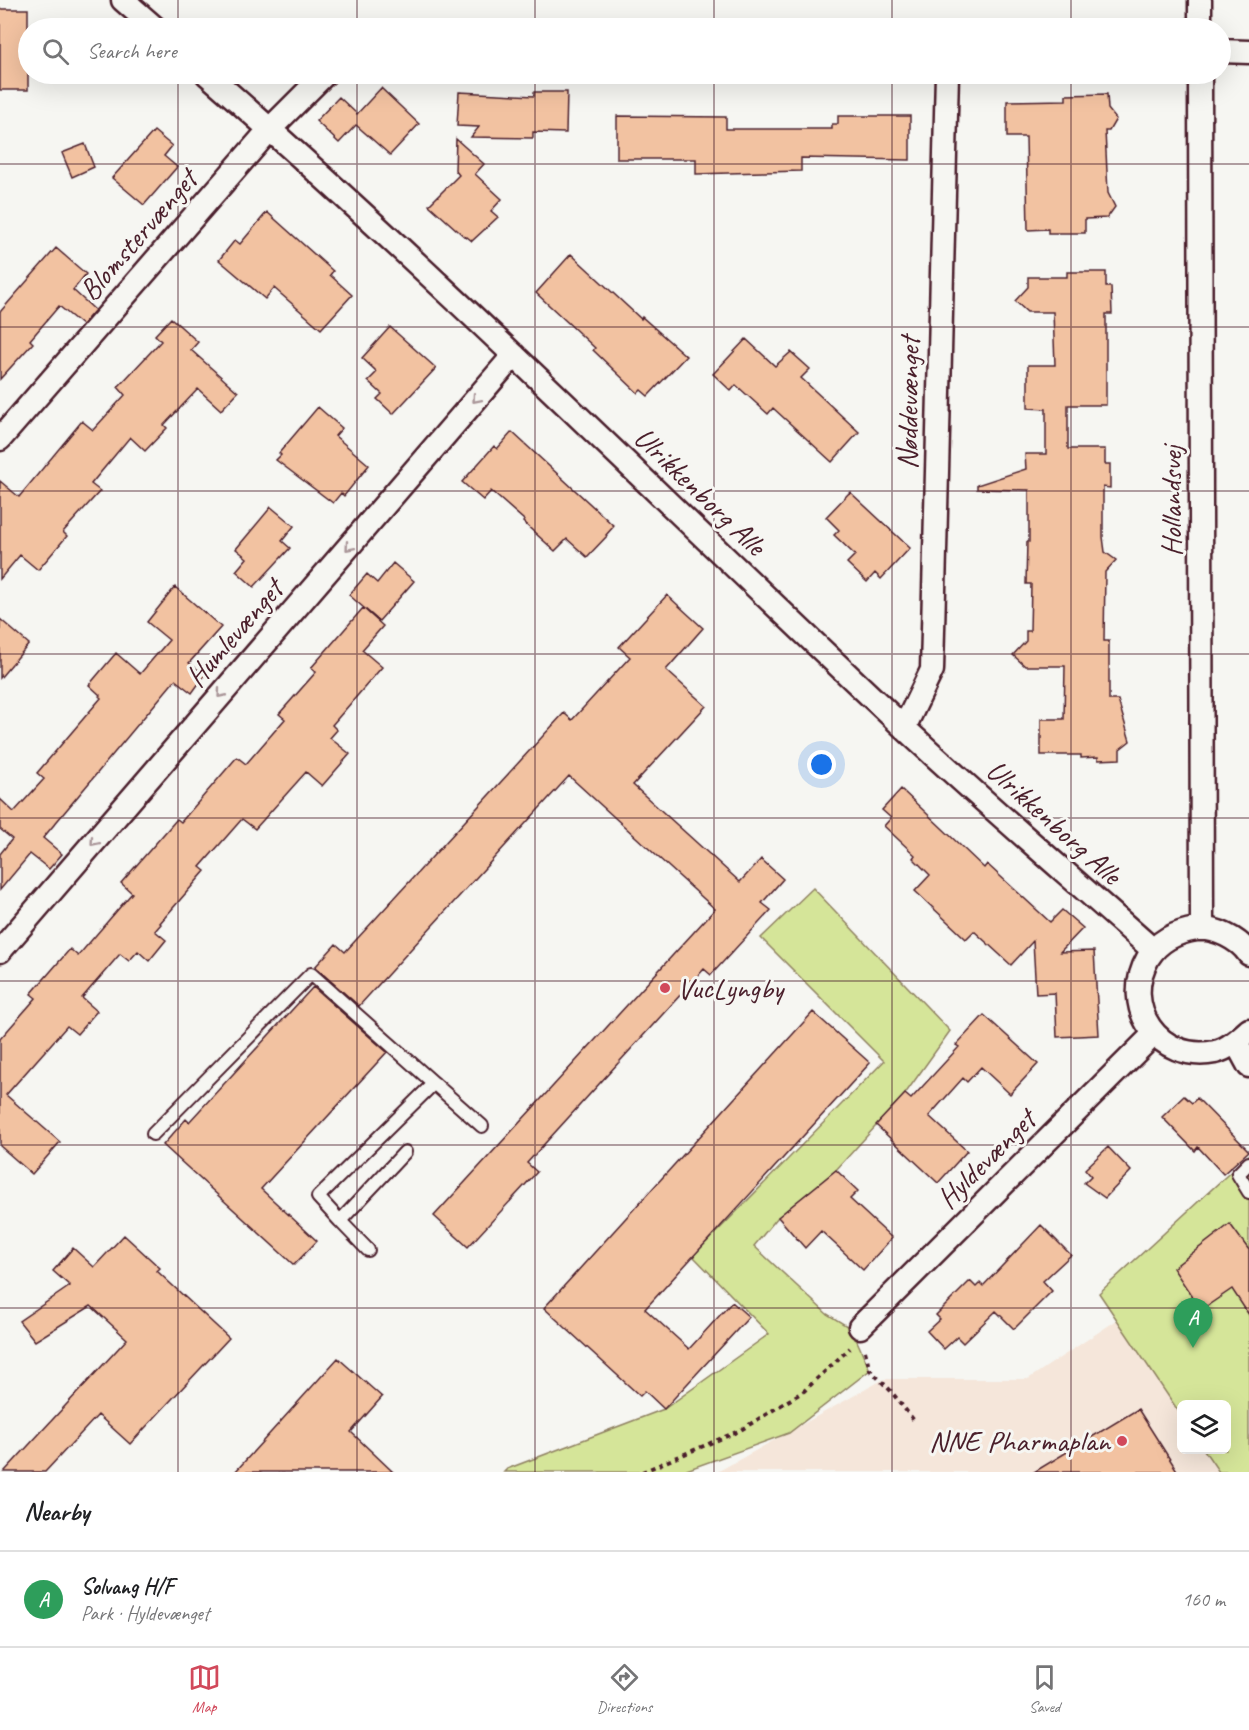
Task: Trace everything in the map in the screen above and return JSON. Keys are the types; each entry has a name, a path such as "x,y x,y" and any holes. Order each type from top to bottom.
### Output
{"street":[{"path":"123,0 144,18"},
{"path":"1200,0 1200,18"},
{"path":"1231,51 1249,52"},
{"name":"Ulrikkenborg Alle","path":"218,84 514,355 904,728 1152,950"},
{"name":"Blomstervænget","path":"0,439 270,129 316,84"},
{"name":"Nøddevænget","path":"904,728 932,670 946,84"},
{"name":"Hollandsvej","path":"1200,84 1202,929"},
{"name":"Humlevænget","path":"0,951 514,355"},
{"path":"1249,954 1226,935 1202,929 1183,931 1166,938 1152,950 1141,970 1137,992 1142,1014 1154,1034 1172,1047 1194,1053 1216,1052 1243,1036 1249,1066"},
{"name":"Hyldevænget","path":"860,1327 1154,1034"}],"lane":[{"path":"153,1134 311,974 482,1126"},
{"path":"368,1250 318,1197 434,1083"},
{"path":"340,1221 405,1152"},
{"path":"1249,1163 1238,1174 1249,1192"}],"path":[{"path":"860,1327 870,1370 890,1390 915,1422"},
{"path":"642,1472 739,1431 804,1391 857,1341 860,1327"}],"shaded area":[{"path":"1132,1310 1180,1400 1177,1400 1177,1454 1226,1454 1238,1472 717,1472 884,1379 1028,1379"}],"green space":[{"path":"813,888 950,1031 905,1094 836,1170 778,1217 754,1246 827,1314 847,1326 857,1341 870,1370 789,1433 681,1472 504,1472 664,1409 769,1334 693,1256 884,1061 761,938"},
{"path":"1249,1155 1249,1472 1219,1472 1207,1454 1231,1454 1231,1400 1177,1400 1177,1409 1099,1293"}],"building":[{"path":"0,9 28,9 28,18 18,18 18,84 28,84 28,90 0,90"},
{"path":"381,88 419,124 390,155 356,125 339,143 316,121 339,97 357,114"},
{"path":"459,92 534,96 534,92 567,92 566,133 533,132 533,138 471,137 479,127 457,126"},
{"path":"1107,94 1108,109 1116,119 1109,131 1105,131 1108,193 1115,207 1107,218 1085,219 1085,233 1048,233 1048,229 1028,230 1026,137 1007,137 1007,101 1066,100 1066,95"},
{"path":"617,116 726,117 726,129 832,129 832,124 838,124 838,116 910,116 910,160 801,158 801,171 696,174 696,159 617,159"},
{"path":"154,131 172,146 164,156 177,167 144,205 112,178"},
{"path":"456,139 484,164 475,174 502,199 491,211 498,217 472,241 429,205 459,175 455,170"},
{"path":"85,144 94,167 72,177 62,153"},
{"path":"267,212 333,271 330,275 352,295 321,329 274,288 265,299 219,260 235,240 240,244"},
{"path":"56,248 86,274 73,290 95,310 82,325 59,306 30,340 33,343 0,379 0,312"},
{"path":"571,254 641,319 642,317 686,356 648,396 641,390 638,393 593,350 595,348 536,293"},
{"path":"1067,272 1106,272 1106,287 1111,287 1112,314 1106,314 1106,405 1068,405 1068,449 1105,449 1105,464 1110,464 1110,488 1103,487 1103,537 1105,552 1116,560 1105,572 1104,641 1109,641 1109,700 1118,700 1130,741 1120,749 1120,759 1098,760 1098,757 1081,758 1081,755 1041,755 1041,719 1064,719 1065,666 1025,666 1013,655 1026,641 1026,631 1030,631 1031,584 1026,584 1029,490 977,489 977,485 1026,469 1025,454 1046,454 1046,409 1028,408 1028,365 1055,365 1053,312 1027,312 1015,301 1028,287 1028,277 1067,277"},
{"path":"171,318 198,342 191,350 238,392 221,410 198,389 164,425 167,428 145,451 130,437 91,484 100,491 63,532 67,536 38,570 20,555 0,579 0,481 19,497 82,421 93,430 125,395 118,387 161,341 155,335"},
{"path":"390,327 436,368 393,414 377,399 382,394 368,381 376,373 375,370 362,358"},
{"path":"746,339 775,366 791,352 810,369 801,378 859,432 832,462 773,408 768,414 736,385 731,391 713,374"},
{"path":"318,407 342,428 335,436 369,465 344,496 341,493 333,503 276,460 281,455 279,453"},
{"path":"512,432 614,526 587,557 567,539 555,551 491,491 483,500 462,482 494,446 497,449"},
{"path":"850,492 910,548 881,579 875,573 867,582 847,563 855,555 834,535 839,530 826,517"},
{"path":"271,507 294,526 282,541 290,548 254,587 236,571 247,558 236,549"},
{"path":"393,563 414,581 379,621 349,595 367,574 377,583"},
{"path":"175,587 221,627 189,663 205,675 192,693 175,680 43,838 62,854 49,869 30,854 0,890 0,854 12,839 0,829 0,799 14,812 44,779 37,773 101,698 89,685 116,653 140,674 169,640 147,622"},
{"path":"667,595 703,628 666,670 706,706 633,785 740,882 761,859 783,879 762,903 771,910 711,975 704,969 527,1163 537,1172 468,1247 434,1216 715,909 569,776 359,1006 315,967 336,944 345,952 564,713 572,720 630,657 619,647"},
{"path":"363,608 383,626 362,650 382,667 332,725 337,730 330,738 350,754 322,786 306,772 255,829 242,819 200,867 205,871 160,923 155,931 166,940 149,961 138,951 129,961 120,954 82,998 97,1011 77,1034 67,1026 6,1095 60,1142 32,1174 0,1146 0,1039 36,998 31,994 70,949 78,956 132,893 121,883 177,819 181,822 237,757 246,764 285,719 279,714 316,672 311,668"},
{"path":"0,619 29,644 0,678"},
{"path":"901,789 984,868 987,864 1050,922 1062,910 1083,928 1060,952 1094,951 1099,1035 1057,1037 1055,993 1036,994 1033,941 1011,965 974,931 966,939 915,891 930,875 913,858 915,855 884,826 891,818 882,810"},
{"path":"313,987 387,1052 261,1189 317,1241 294,1265 163,1145 186,1119 189,1122"},
{"path":"813,1012 870,1063 645,1309 689,1349 732,1302 749,1317 664,1409 645,1391 640,1396 544,1308"},
{"path":"984,1015 1038,1064 1010,1094 981,1067 967,1082 963,1078 929,1116 967,1151 938,1183 876,1125 905,1094 911,1099 959,1047 956,1045"},
{"path":"1184,1096 1192,1103 1197,1098 1249,1151 1223,1174 1198,1147 1195,1151 1162,1117"},
{"path":"1108,1147 1131,1171 1105,1198 1084,1183 1091,1176 1085,1169"},
{"path":"836,1170 858,1191 850,1199 892,1238 863,1270 821,1231 805,1248 778,1217"},
{"path":"1230,1224 1249,1250 1249,1315 1232,1289 1201,1310 1173,1268"},
{"path":"1041,1225 1071,1255 1043,1281 1052,1291 1014,1329 996,1311 963,1343 957,1337 944,1349 927,1331 940,1319 936,1315 970,1281 976,1287 980,1283 983,1286"},
{"path":"124,1235 160,1268 157,1271 229,1338 130,1444 98,1415 45,1472 4,1472 127,1339 91,1306 35,1341 19,1321 70,1286 53,1271 73,1248 94,1267"},
{"path":"338,1358 382,1397 351,1432 393,1472 235,1472"},
{"name":"NNE Pharmaplan","path":"1138,1409 1178,1472 1034,1472"}],"place":[{"name":"VucLyngby","path":"665,988"},
{"name":"Solvang H/F","path":"1193,1348"},
{"name":"NNE Pharmaplan","path":"1122,1441"}]}
